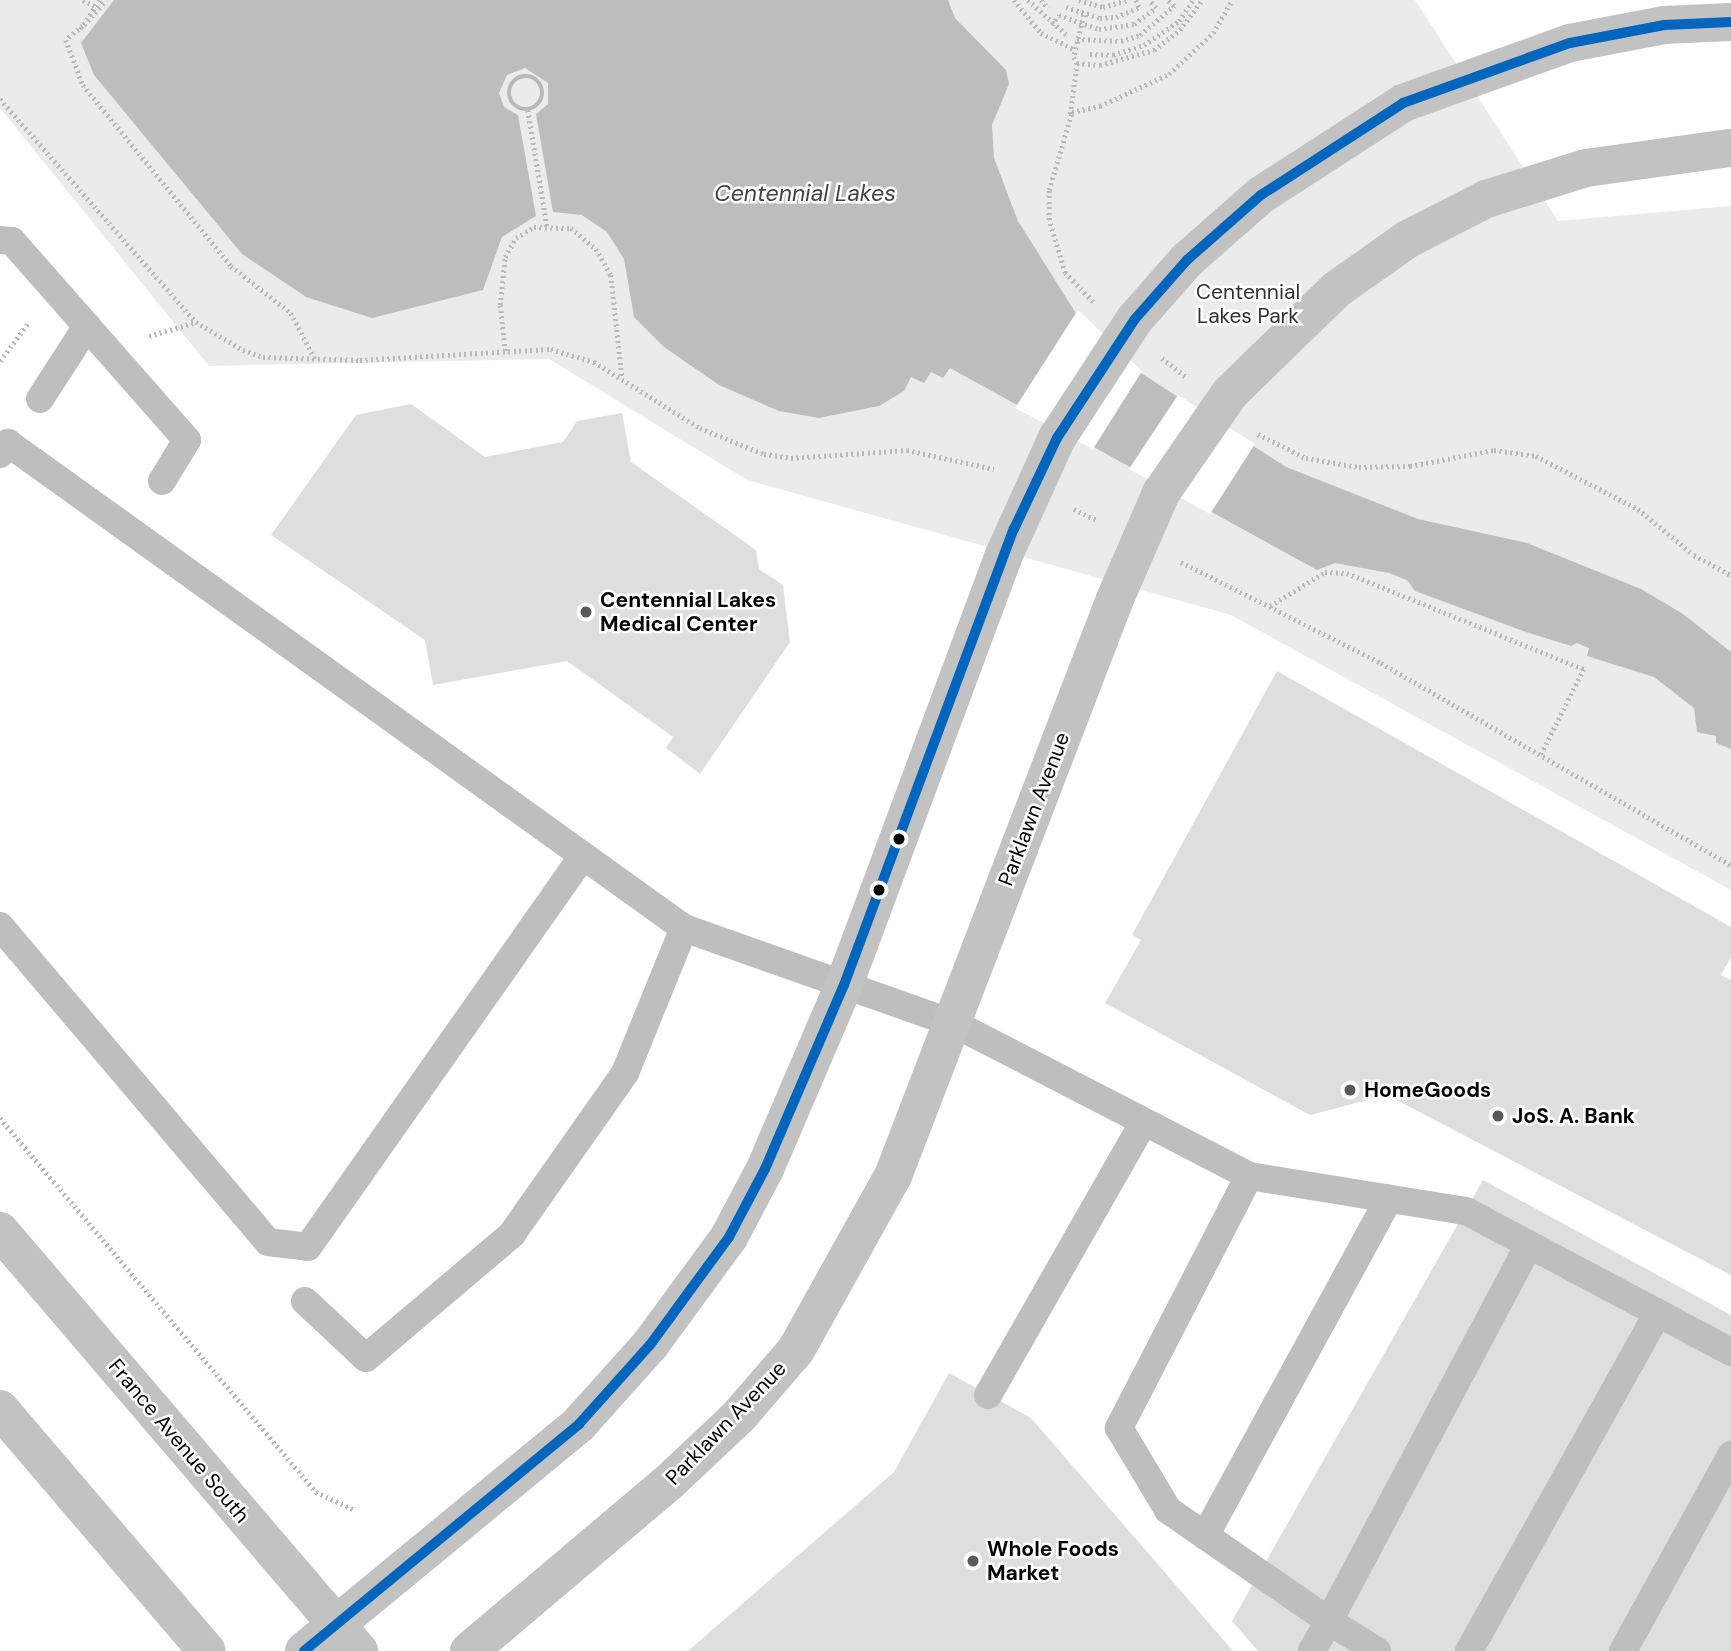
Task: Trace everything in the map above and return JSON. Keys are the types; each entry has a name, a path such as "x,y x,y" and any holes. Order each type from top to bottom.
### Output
{"street":[{"path":"304,1651 348,1638 579,1424 674,1315 729,1237 765,1169 845,985 1003,557 1057,438 1135,319 1187,260 1261,195 1403,103 1570,43 1664,25 1731,22"},
{"name":"Parklawn Avenue","path":"469,1651 668,1483 739,1416 796,1350 893,1176 1115,599 1161,493 1230,393 1337,289 1408,239 1486,199 1586,168 1731,148"},
{"name":"France Avenue South","path":"0,1231 348,1638"},
{"path":"0,1409 207,1651"}],"lane":[{"path":"0,240 12,241 187,440 162,481"},
{"path":"40,399 87,326"},
{"path":"0,454 8,443 684,928 953,1023 1249,1176 1466,1211 1731,1352"},
{"path":"0,926 268,1242 308,1247 583,856"},
{"path":"306,1301 366,1359 512,1234 625,1073 684,928"},
{"path":"988,1395 1144,1122"},
{"path":"1249,1176 1119,1428 1168,1510 1377,1651"},
{"path":"1205,1536 1388,1199"},
{"path":"1312,1651 1529,1245"},
{"path":"1469,1651 1658,1313"},
{"path":"1623,1651 1731,1455"}],"path":[{"path":"83,0 97,7"},
{"path":"80,29 100,0"},
{"path":"106,0 80,29 66,40 66,48 83,85 231,266 291,313 315,359"},
{"path":"1014,0 1041,33 1074,49"},
{"path":"1028,0 1052,25 1067,35"},
{"path":"1041,0 1048,8"},
{"path":"1079,0 1103,7 1128,0"},
{"path":"1066,7 1084,15 1130,14 1139,6 1135,0"},
{"path":"1052,25 1059,15 1081,26 1134,24 1157,8 1149,0"},
{"path":"1077,39 1121,41 1140,35 1174,6 1167,0"},
{"path":"1090,54 1113,55 1144,45 1179,21 1193,0"},
{"path":"1077,63 1100,65 1145,55 1180,30 1202,0"},
{"path":"1070,115 1077,63 1074,49 1084,15"},
{"path":"528,76 542,90 541,101 528,110 517,108 508,93 512,82 528,76"},
{"path":"0,99 196,322 218,339 263,357 315,359 505,351 573,354 622,377 700,428 764,454 791,458 907,450 1007,476"},
{"path":"528,110 547,226"},
{"path":"505,351 500,305 505,257 516,238 547,226 582,233 611,275 622,377"},
{"path":"0,361 37,312"},
{"path":"138,340 196,322"},
{"path":"1070,507 1107,525"},
{"path":"1170,556 1270,606 1731,866"},
{"path":"1270,606 1325,572 1347,573 1584,668 1540,757"},
{"path":"0,1118 316,1492 355,1510"}],"green space":[{"name":"Centennial Lakes Park","path":"0,0 1415,0 1558,221 1731,206 1731,890 1231,615 747,480 549,359 209,366 0,108"}],"water":[{"name":"Centennial Lakes","path":"114,0 948,0 955,18 1006,70 1009,84 992,125 994,158 1018,221 1077,315 1121,360 1286,467 1418,519 1527,543 1641,589 1683,614 1731,652 1731,749 1716,743 1716,736 1697,732 1694,708 1654,677 1587,656 1589,648 1577,643 1571,646 1526,632 1415,591 1407,580 1389,573 1335,563 1317,570 950,368 943,378 931,372 924,383 911,377 904,391 879,406 819,418 779,411 719,385 664,347 634,317 624,259 607,232 582,215 553,212 536,114 548,104 548,83 525,68 507,75 499,93 504,107 518,115 536,216 502,237 483,290 372,318 306,297 242,254 94,75 81,43"}],"pier":[{"path":"1078,310 1142,371 1093,449 1015,408"},
{"path":"1178,395 1255,444 1210,514 1129,469"}],"building":[{"name":"Centennial Lakes Medical Center","path":"411,404 485,457 563,442 577,421 622,413 631,462 756,550 759,569 783,585 790,642 700,774 666,748 673,737 567,661 433,685 425,640 271,535 356,415"},
{"path":"1277,671 1731,927 1731,957 1721,975 1731,980 1731,1275 1387,1095 1310,1115 1105,1003 1141,940 1132,935"},
{"path":"1483,1180 1731,1315 1731,1651 1258,1651 1232,1621"},
{"name":"Whole Foods Market","path":"949,1373 1031,1418 1233,1651 688,1651 894,1472"}],"transit line":[{"path":"304,1651 579,1424 650,1345 729,1237 765,1169 844,985 1014,529 1057,438 1135,319 1187,260 1261,195 1403,103 1570,43 1664,25 1731,22"}],"place":[{"name":"Centennial Lakes Medical Center","path":"586,612"},
{"name":"HomeGoods","path":"1350,1090"},
{"name":"JoS. A. Bank","path":"1498,1116"},
{"name":"Whole Foods Market","path":"973,1561"}]}
